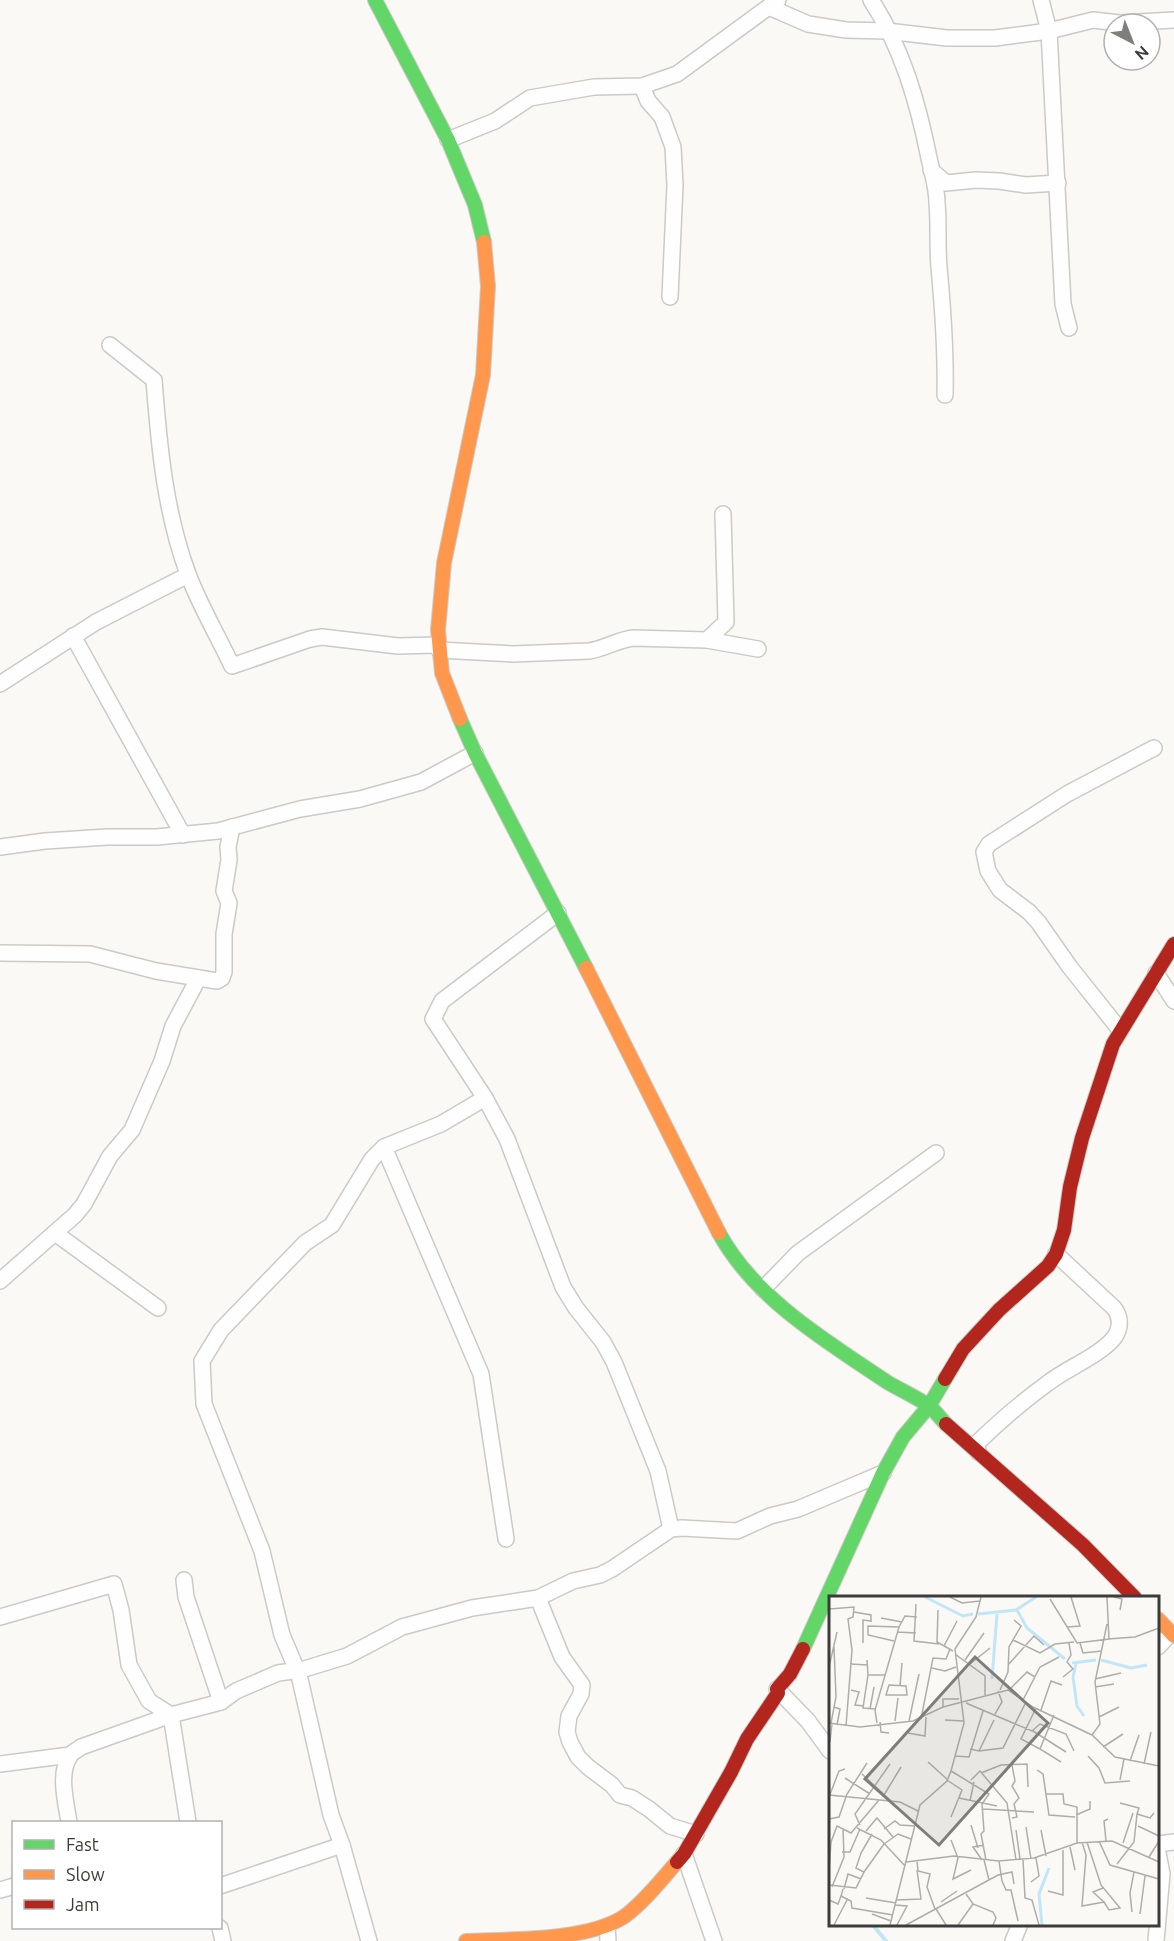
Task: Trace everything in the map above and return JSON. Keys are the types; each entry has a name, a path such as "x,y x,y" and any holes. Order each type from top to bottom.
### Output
{"main road":[{"path":"375,0 448,140 475,205 481,226 488,286 483,375 444,563 439,647 442,673 474,753 558,913 721,1236 737,1259 786,1311 904,1393 929,1406 950,1428 1083,1545 1134,1596"},
{"path":"466,1941 607,1934 635,1908 684,1854 731,1773 747,1739 801,1654 883,1473 903,1437 929,1406 963,1349 999,1310 1048,1266 1056,1254 1064,1230 1070,1187 1082,1138 1102,1072 1120,1030 1174,944"},
{"path":"1159,1620 1173,1634"}],"street":[{"path":"871,0 898,51 911,87 938,201 938,242 944,301 945,395"},
{"path":"1041,0 1049,31 1063,304 1069,328"},
{"path":"448,140 495,121 530,98 594,87 642,86 677,74 773,4 808,24 846,30 887,31 947,38 995,38 1049,31 1093,20 1119,23 1174,20"},
{"path":"642,86 648,101 662,117 673,147 675,185 670,297"},
{"path":"931,170 946,183 976,180 1026,185 1058,183"},
{"path":"110,345 154,380 159,441 168,502 188,575 232,666 322,637 398,646 439,647 513,654 600,650 622,640 633,638 707,640 758,649"},
{"path":"707,640 726,622 723,514"},
{"path":"0,684 96,622 188,575"},
{"path":"73,636 183,835"},
{"path":"1120,1030 1069,966 1039,923 1029,912 1000,890 988,871 984,852 989,844 1067,794 1154,748"},
{"path":"0,847 45,841 183,835 218,831 300,809 360,799 421,782 474,753"},
{"path":"0,953 90,954 156,971 217,981 222,978 224,972 224,934 229,903 224,891 232,827"},
{"path":"558,913 442,1001 433,1019 485,1098 507,1138 563,1287 576,1308 603,1342 614,1362 658,1471 664,1490 670,1529"},
{"path":"1156,973 1174,1001"},
{"path":"0,1281 75,1215 84,1204 110,1156 132,1130 162,1061 173,1026 198,979"},
{"path":"369,1941 342,1845 331,1815 299,1675 282,1635 262,1551 204,1404 202,1361 221,1330 305,1243 332,1225 372,1159 384,1147 441,1124 485,1098"},
{"path":"384,1147 481,1374 506,1539"},
{"path":"763,1289 798,1253 936,1153"},
{"path":"55,1233 158,1308"},
{"path":"978,1452 977,1443 990,1430 1048,1383 1094,1354 1113,1339 1119,1329 1119,1319 1114,1308 1056,1254"},
{"path":"0,1764 70,1755 81,1747 171,1715 221,1702 236,1691 268,1677 347,1656 396,1630 430,1618 472,1608 538,1598 573,1581 600,1575 612,1569 670,1529 737,1531 770,1516 798,1509 883,1473"},
{"path":"184,1580 186,1597 221,1702"},
{"path":"0,1617 114,1584 121,1610 129,1665 149,1701 171,1715 188,1821"},
{"path":"538,1598 562,1657 582,1685 581,1694 569,1716 567,1732 578,1756 588,1767 612,1785 620,1795 632,1798 650,1809 670,1826 696,1834"},
{"path":"1159,1646 1173,1634"},
{"path":"777,1689 808,1721 829,1748"},
{"path":"69,1821 64,1785 65,1767 70,1755"},
{"path":"1159,1844 1174,1842"},
{"path":"222,1885 342,1845"},
{"path":"684,1854 714,1941"},
{"path":"1159,1858 1162,1875 1159,1908"},
{"path":"1013,1941 1019,1926"},
{"path":"1156,1941 1157,1926"}],"waterway":[{"path":"874,1926 886,1941"}],"traffic: fast":[{"path":"375,0 448,140 475,205 484,242"},
{"path":"460,719 475,753 586,968"},
{"path":"719,1233 734,1257 752,1278 794,1317 887,1382 926,1404 946,1424"},
{"path":"803,1649 883,1473 903,1437 929,1406 945,1379"}],"traffic: slow":[{"path":"460,719 442,673 438,630 444,563 483,375 488,286 484,242"},
{"path":"586,968 719,1233"},
{"path":"1159,1620 1174,1636"},
{"path":"466,1941 548,1937 591,1930 610,1924 625,1916 639,1904 677,1862"}],"traffic: jam":[{"path":"945,1379 963,1349 999,1310 1048,1266 1056,1254 1064,1230 1070,1187 1082,1138 1113,1044 1174,944"},
{"path":"946,1424 1083,1545 1133,1596"},
{"path":"677,1862 684,1854 731,1772 747,1739 778,1693 777,1689 790,1674 803,1649"}]}
